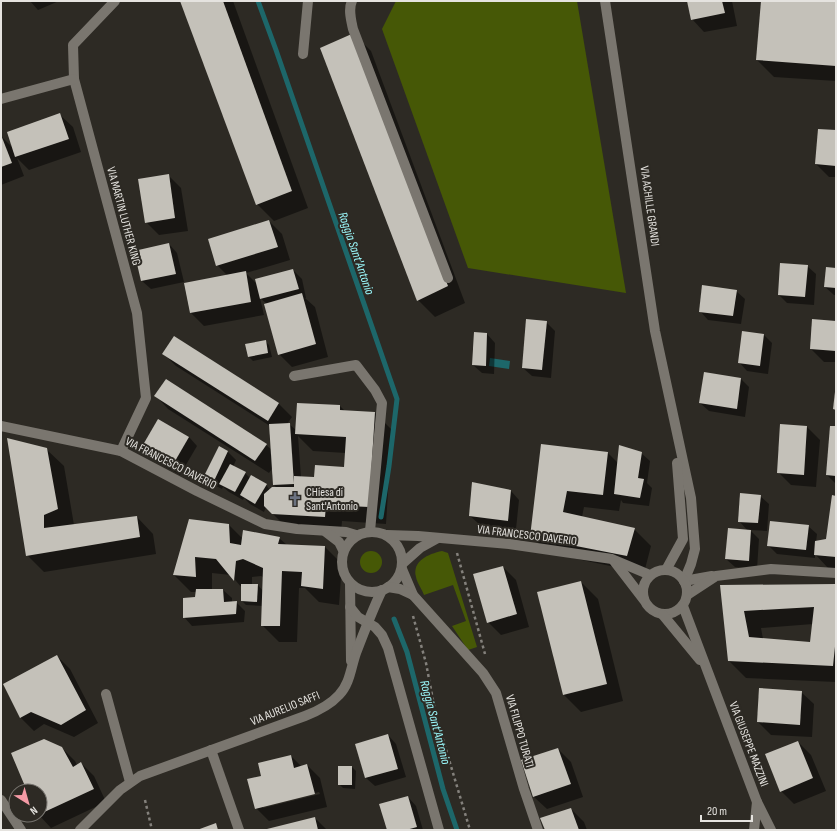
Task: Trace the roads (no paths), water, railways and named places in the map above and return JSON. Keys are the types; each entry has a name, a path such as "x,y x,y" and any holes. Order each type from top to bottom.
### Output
{"street":[{"name":"VIA MARTIN LUTHER KING","path":"115,1 73,45 74,79 137,313 146,398 121,451"},
{"path":"303,54 308,1"},
{"path":"352,1 350,16 353,29 448,278"},
{"name":"VIA ACHILLE GRANDI","path":"605,1 655,331 691,498 695,550 684,581"},
{"path":"1,99 74,79"},
{"path":"294,376 356,365 375,390 382,403 370,531"},
{"name":"VIA ACHILLE GRANDI","path":"666,570 683,539 681,497 673,415"},
{"name":"VIA FRANCESCO DAVERIO","path":"1,426 121,451 197,491 265,524 326,532 346,532 356,535"},
{"path":"370,531 387,535 393,540 401,556 402,567 399,576 385,589 373,592 356,588 344,576 342,568 341,559 346,544 356,535 370,531"},
{"path":"326,532 339,542 343,550"},
{"name":"VIA FRANCESCO DAVERIO","path":"387,535 418,536 509,544 612,559 650,576"},
{"path":"402,567 420,548 438,538"},
{"path":"612,559 644,600 646,605 653,611 663,615 673,613 683,606 687,595 687,586 675,572 666,570 657,571 650,576 645,583 643,591 644,600"},
{"name":"VIA FILIPPO TURATI","path":"402,567 413,596"},
{"path":"684,581 771,569 836,573"},
{"path":"687,595 716,576"},
{"name":"VIA AURELIO SAFFI","path":"350,583 351,669"},
{"name":"VIA FILIPPO TURATI","path":"385,589 400,589 413,596 483,673 496,693 524,789 538,830"},
{"name":"VIA AURELIO SAFFI","path":"80,830 120,790 140,776 310,714 328,706 340,695 348,682 367,623 385,589"},
{"name":"VIA GIUSEPPE MAZZINI","path":"683,606 757,802 771,830"},
{"path":"350,607 358,617 375,628 382,635 388,648 439,830"},
{"name":"VIA GIUSEPPE MAZZINI","path":"663,615 706,667"},
{"path":"106,694 130,782"},
{"path":"211,750 239,830"},
{"path":"1,800 21,830"},
{"path":"754,830 757,802"}],"water":[{"path":"490,358 510,361 509,369 489,366"}],"waterway":[{"name":"Roggia Sant'Antonio","path":"258,1 397,399 381,517"},
{"name":"Roggia Sant'Antonio","path":"394,619 407,652 443,789 457,830"}],"place":[{"name":"CHiesa di Sant'Antonio","path":"295,499"}]}
